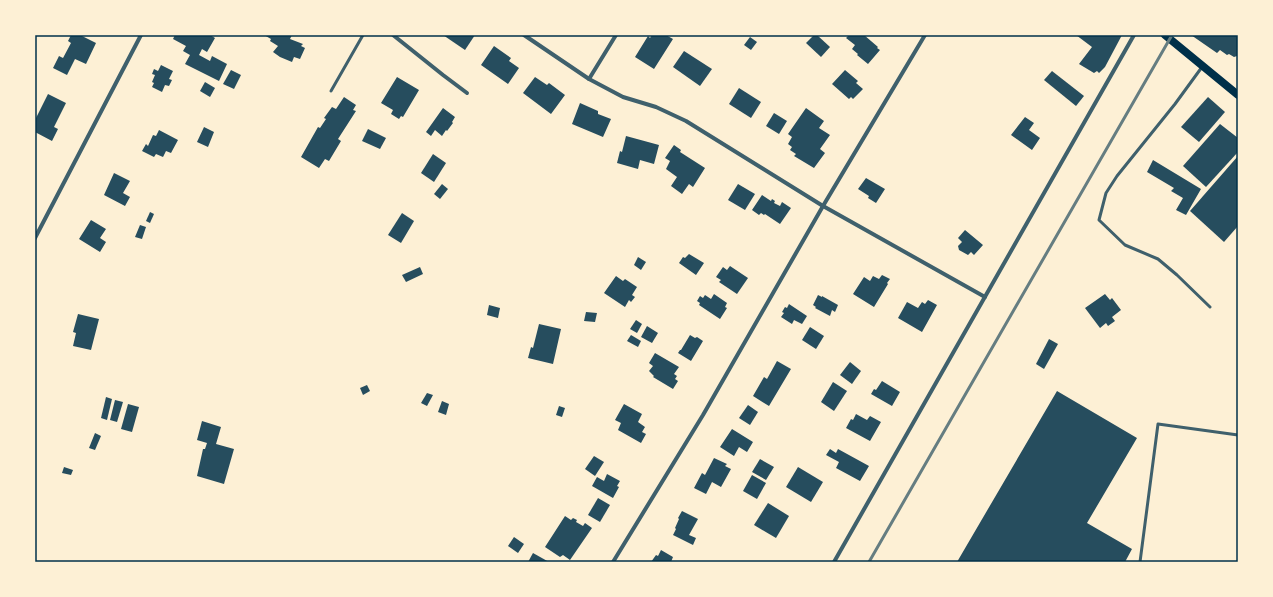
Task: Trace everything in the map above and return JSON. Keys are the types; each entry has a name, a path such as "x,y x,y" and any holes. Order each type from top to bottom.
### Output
{"main road":[{"path":"1165,35 1238,95"}],"street":[{"path":"35,238 141,35"},
{"path":"393,35 443,76 467,93"},
{"path":"524,35 589,79 623,97 656,108 686,121 823,206 985,297"},
{"path":"589,79 616,35"},
{"path":"612,562 703,414 823,206 925,35"},
{"path":"834,562 1134,35"}],"lane":[{"path":"331,91 363,35"},
{"path":"1203,66 1175,104 1117,176 1106,193 1099,220 1125,245 1158,259 1210,307"},
{"path":"1140,562 1158,424 1238,435"}],"building":[{"path":"71,35 80,35 96,43 86,64 75,59 67,75 53,68 59,56 63,58 71,43 68,41"},
{"path":"175,35 210,35 215,38 207,52 202,49 199,55 210,61 212,56 227,64 219,81 185,64 190,55 183,51 186,46 173,39"},
{"path":"264,35 292,35 290,39 303,44 301,46 305,48 300,59 294,57 292,62 280,57 273,52 278,46"},
{"path":"443,35 475,35 465,50"},
{"path":"652,35 666,35 673,39 654,69 635,57 648,36 650,38"},
{"path":"814,35 817,35 830,47 821,57 806,43"},
{"path":"849,35 864,35 880,50 868,64 852,49 855,45 846,38"},
{"path":"1076,35 1122,35 1105,67 1099,73 1097,71 1094,73 1079,64 1092,47"},
{"path":"1191,35 1238,35 1238,57 1234,57 1229,54 1227,55 1220,50 1217,53"},
{"path":"750,37 757,42 751,50 744,45"},
{"path":"494,46 511,58 509,61 519,68 508,84 481,65"},
{"path":"684,51 712,69 700,86 673,67"},
{"path":"161,65 173,71 169,79 172,80 169,86 165,85 162,92 152,87 154,83 152,82 155,75 152,74 154,69 158,71"},
{"path":"231,70 241,75 234,89 223,84"},
{"path":"845,70 858,81 856,83 863,89 853,99 851,97 849,99 832,84"},
{"path":"1052,71 1084,96 1076,106 1044,80"},
{"path":"397,77 419,90 403,117 401,116 399,119 391,114 393,110 381,103"},
{"path":"535,77 547,85 549,83 565,95 551,114 523,93"},
{"path":"205,82 215,88 210,97 200,91"},
{"path":"739,88 761,102 751,118 729,104"},
{"path":"48,94 66,103 54,127 58,129 52,141 35,132 35,120"},
{"path":"344,97 356,105 353,110 356,111 338,139 341,141 329,161 325,159 319,168 301,157 318,127 320,128 326,119 324,118 332,107 336,109"},
{"path":"1208,97 1225,112 1199,142 1181,127"},
{"path":"580,103 598,111 598,114 611,119 603,137 572,124"},
{"path":"443,108 455,117 452,122 453,123 442,136 435,130 431,136 426,132"},
{"path":"806,108 824,121 819,128 830,135 820,149 825,153 814,168 794,156 796,154 790,150 792,147 788,144 792,137 788,134"},
{"path":"774,113 787,121 779,134 766,126"},
{"path":"1025,117 1034,123 1029,130 1040,138 1032,150 1011,135"},
{"path":"1220,124 1238,138 1238,152 1206,187 1183,166"},
{"path":"204,127 214,132 208,147 197,142"},
{"path":"368,129 386,138 380,149 362,141"},
{"path":"159,130 178,140 171,153 166,151 163,157 156,154 154,157 142,151 146,144 148,146 153,135 156,136"},
{"path":"626,136 659,145 654,164 640,160 638,169 617,163 620,151 622,152"},
{"path":"674,145 681,150 680,152 705,168 693,187 689,184 682,194 671,186 677,177 666,169 670,161 665,158"},
{"path":"433,154 446,163 434,182 421,173"},
{"path":"1238,156 1238,226 1224,242 1190,211"},
{"path":"1153,160 1201,189 1186,215 1176,210 1183,198 1171,191 1174,188 1147,172"},
{"path":"114,173 130,181 123,193 130,197 125,206 104,195"},
{"path":"866,178 885,189 876,203 868,198 869,196 858,189"},
{"path":"442,184 448,189 440,199 434,194"},
{"path":"738,184 755,194 745,210 728,200"},
{"path":"762,195 771,201 772,199 775,201 774,203 780,206 782,202 791,208 780,224 765,214 764,215 761,213 759,215 752,210"},
{"path":"150,212 154,214 150,223 146,221"},
{"path":"402,213 414,221 401,243 388,235"},
{"path":"91,220 106,229 100,238 106,242 100,252 79,239"},
{"path":"140,225 146,227 142,239 135,237"},
{"path":"965,230 983,245 974,255 971,252 968,255 959,250 958,246 962,242 958,238"},
{"path":"689,254 704,263 696,275 679,263 683,257 685,258"},
{"path":"638,257 646,262 641,270 634,265"},
{"path":"730,266 748,278 737,294 719,282 721,280 716,277 723,267 727,270"},
{"path":"420,267 423,274 406,282 402,275"},
{"path":"882,275 890,279 874,307 853,294 864,277 870,281 873,276 879,279"},
{"path":"616,276 623,281 625,279 637,287 632,295 635,297 631,302 629,300 625,307 604,293"},
{"path":"714,294 727,303 725,307 727,308 720,319 699,305 700,303 697,301 700,296 703,298 705,295 711,299"},
{"path":"1105,294 1110,300 1112,298 1121,310 1112,317 1115,321 1108,326 1106,323 1100,328 1085,308"},
{"path":"818,295 838,305 835,312 832,310 830,316 815,308 816,307 813,305"},
{"path":"928,300 937,305 922,332 898,318 907,302 918,308 922,302 925,304"},
{"path":"789,304 807,316 802,324 794,320 792,324 781,317 784,313 782,312 785,307 787,308"},
{"path":"489,305 500,308 498,318 487,315"},
{"path":"586,312 597,313 595,322 584,321"},
{"path":"78,314 99,319 91,350 73,346 76,333 73,332"},
{"path":"636,320 642,324 637,333 630,329"},
{"path":"539,324 561,329 553,364 528,358 531,347 533,348"},
{"path":"647,326 658,333 652,343 641,337"},
{"path":"810,327 824,336 816,349 802,340"},
{"path":"631,335 641,341 638,347 627,341"},
{"path":"690,335 703,341 691,361 678,353"},
{"path":"1049,339 1058,344 1044,369 1036,364"},
{"path":"655,353 679,367 674,374 677,376 675,379 678,381 673,389 653,377 654,376 649,371 653,366 649,363"},
{"path":"777,361 791,369 769,406 753,396 764,377 767,379"},
{"path":"850,362 861,371 852,384 840,375"},
{"path":"882,381 900,392 892,406 871,394 874,389 876,390"},
{"path":"833,382 847,391 834,411 821,402"},
{"path":"367,385 370,391 363,395 360,388"},
{"path":"1057,391 1137,438 1087,523 1132,549 1125,562 957,562"},
{"path":"427,393 433,395 427,406 421,403"},
{"path":"106,397 112,399 107,420 101,418"},
{"path":"115,400 123,402 117,422 110,420"},
{"path":"442,401 449,404 446,415 438,412"},
{"path":"128,404 139,407 132,432 121,429"},
{"path":"624,404 642,414 638,422 645,427 642,432 646,434 641,443 618,430 621,423 615,420"},
{"path":"748,405 758,412 750,425 739,418"},
{"path":"559,406 565,408 562,417 556,415"},
{"path":"856,414 867,420 870,416 881,422 870,441 846,428"},
{"path":"202,421 221,427 216,444 234,449 224,484 197,476 203,449 205,449 207,443 197,440"},
{"path":"732,429 753,442 747,452 739,447 734,456 720,447"},
{"path":"95,433 101,436 95,450 89,448"},
{"path":"830,449 836,453 838,449 869,466 860,481 836,468 839,462 826,455"},
{"path":"594,456 604,462 595,476 585,469"},
{"path":"714,458 727,464 725,466 731,469 721,487 712,482 706,494 694,488 702,473 705,475"},
{"path":"760,459 774,467 766,480 752,472"},
{"path":"64,467 73,470 71,475 62,473"},
{"path":"798,467 823,482 811,502 786,487"},
{"path":"607,474 620,481 617,486 619,487 613,498 592,486 597,477 604,481"},
{"path":"752,475 766,483 757,499 743,491"},
{"path":"598,498 610,505 600,522 588,515"},
{"path":"768,503 789,516 776,538 754,525"},
{"path":"682,511 698,519 689,535 696,538 693,545 673,535 679,519 678,518"},
{"path":"565,516 571,520 573,518 577,520 576,522 583,526 585,523 592,528 570,560 563,555 560,557 545,547"},
{"path":"514,537 524,544 518,553 508,546"},
{"path":"661,550 673,557 671,562 651,562 656,555 658,556"},
{"path":"533,553 549,562 528,562"}],"railway":[{"path":"869,562 1172,35"}]}
